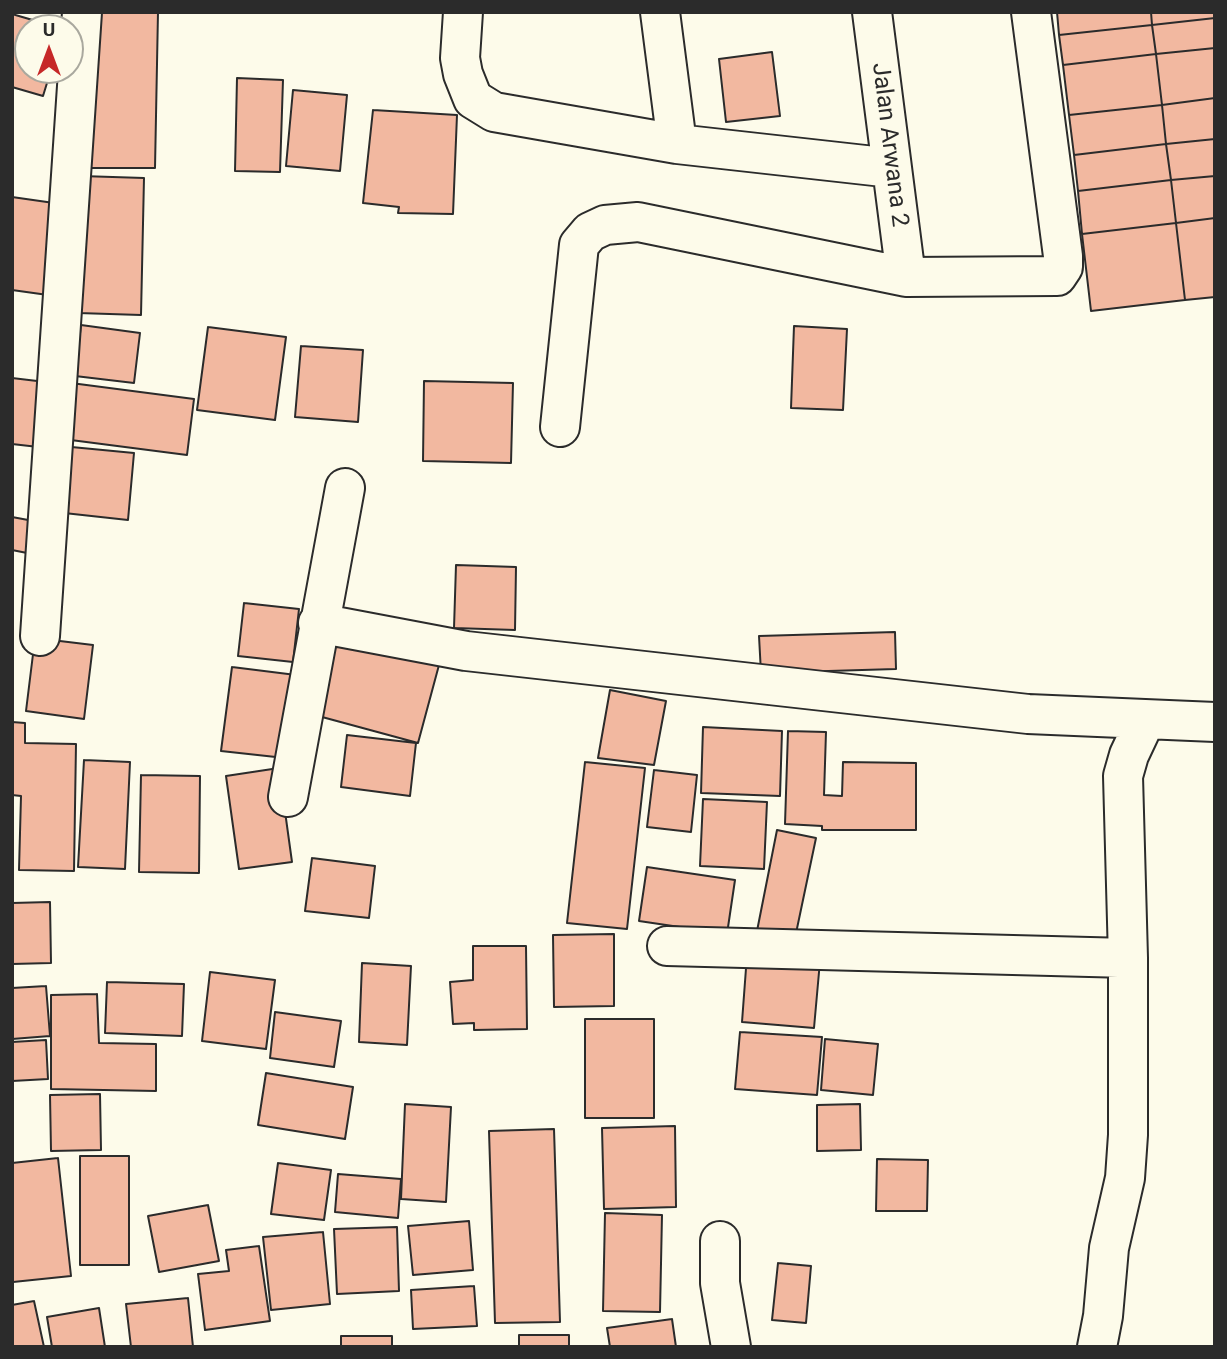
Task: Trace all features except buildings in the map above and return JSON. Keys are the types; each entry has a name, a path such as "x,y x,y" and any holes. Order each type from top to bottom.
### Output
{"street":[{"path":"40,636 82,12"},
{"path":"463,12 460,58 463,74 474,99 494,112 677,144 892,168"},
{"path":"660,12 677,144"},
{"name":"Jalan Arwana 2","path":"872,12 906,277"},
{"path":"560,427 579,245 590,232 605,225 638,222 906,277 1047,279 1057,276 1063,267 1031,12"},
{"path":"288,797 345,488"},
{"path":"318,623 466,651 1014,713 1145,721 1215,722"},
{"path":"1097,1347 1103,1316 1109,1248 1125,1178 1128,958 1124,776 1129,755 1145,721"},
{"path":"667,946 1128,958"},
{"path":"720,1241 720,1283 731,1347"}]}
